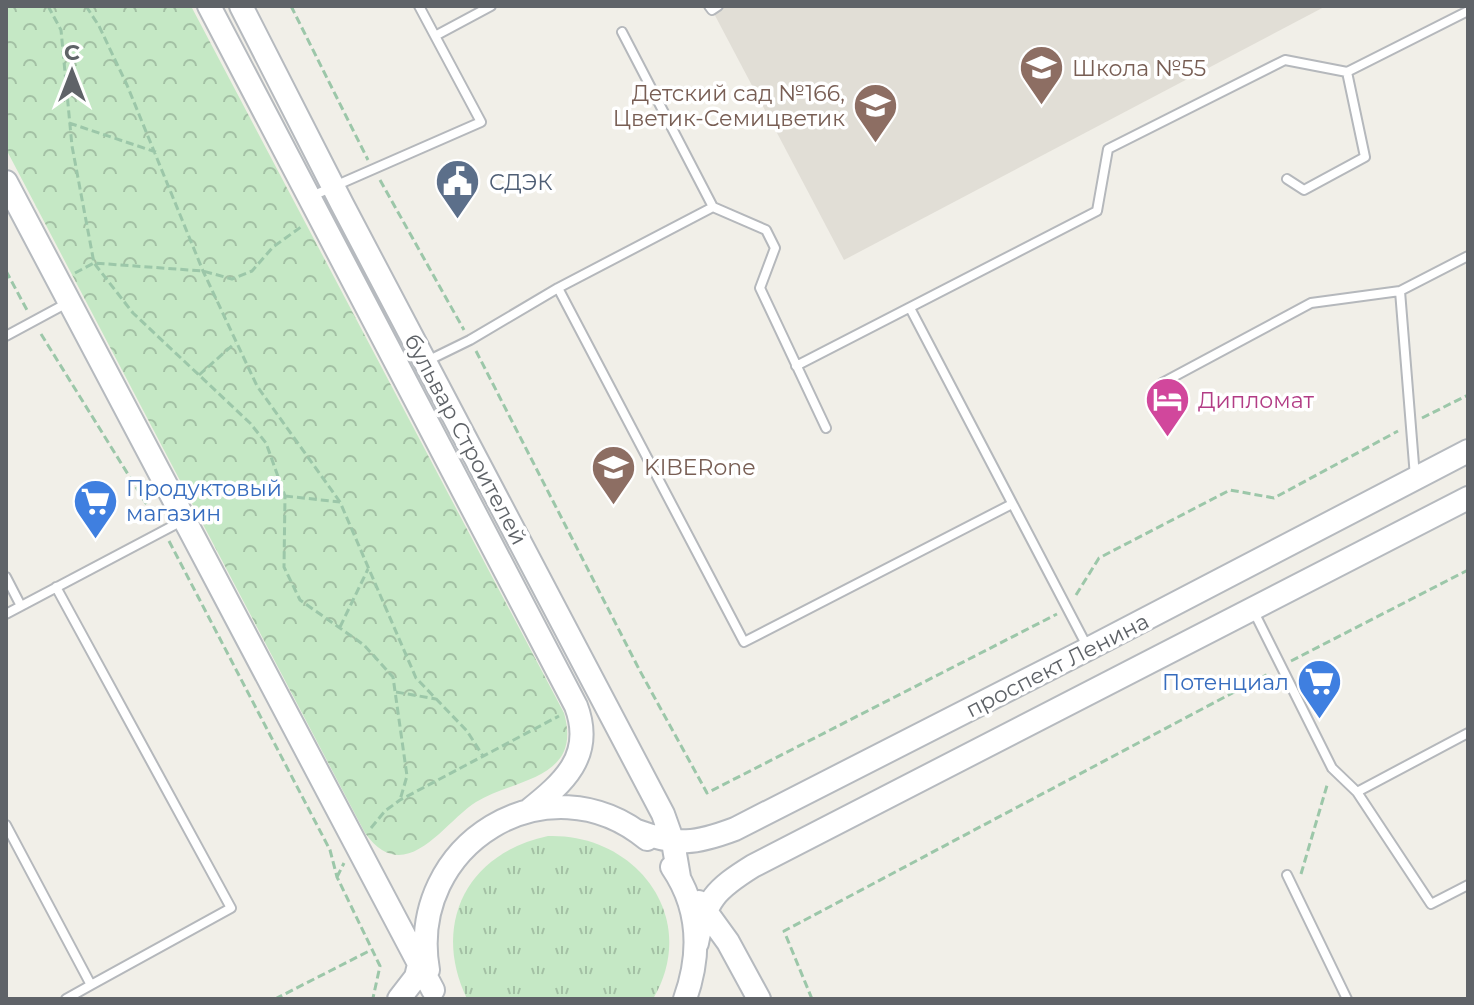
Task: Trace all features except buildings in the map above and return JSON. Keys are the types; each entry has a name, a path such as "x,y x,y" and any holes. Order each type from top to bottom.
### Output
{"main road":[{"name":"бульвар Строителей","path":"209,6 580,716 582,740 571,771 528,811"},
{"name":"бульвар Строителей","path":"241,6 332,186 663,814 695,921 697,943"},
{"path":"6,182 435,994"},
{"name":"проспект Ленина","path":"637,831 673,842 700,842 735,829 1468,451"},
{"name":"проспект Ленина","path":"685,999 706,909 713,895 725,883 1468,498"},
{"path":"399,999 416,977 435,891 455,857 489,827 528,811 563,809 597,813 637,831 653,844 706,909 759,999"},
{"path":"425,935 427,967 435,994"}],"lane":[{"path":"308,198 481,122 419,6"},
{"path":"435,36 491,6"},
{"path":"709,6 712,10 718,6"},
{"path":"796,366 1097,211 1108,149 1285,60 1347,72 1468,11"},
{"path":"622,32 713,207 766,230 775,248 760,288 826,428"},
{"path":"1287,179 1304,190 1365,157 1347,72"},
{"path":"425,362 713,207"},
{"path":"1162,383 1311,303 1400,291 1468,256"},
{"path":"558,288 744,642 1012,504"},
{"path":"1400,291 1415,478"},
{"path":"6,336 70,301"},
{"path":"910,308 1088,649"},
{"path":"6,614 186,519"},
{"path":"6,577 21,606"},
{"path":"56,587 231,908 66,999"},
{"path":"1252,609 1332,768 1357,792 1431,904 1468,885"},
{"path":"1357,792 1468,733"},
{"path":"6,825 91,985"},
{"path":"1287,875 1347,999"}],"path":[{"path":"48,6 61,30 69,123 94,263 133,313 250,423 266,443 285,496 284,567 300,600 364,645 393,677 407,776 400,800"},
{"path":"86,6 99,26 156,152 203,271 257,386 340,502 416,678 467,731 483,756"},
{"path":"291,6 373,168 470,340 640,671 707,793 1067,609 1099,558 1230,490 1274,498 1468,395"},
{"path":"69,123 156,152"},
{"path":"73,274 94,263 203,271 232,279 252,271 273,247 304,224"},
{"path":"6,271 33,321 164,532 330,850 337,877 380,966 373,998"},
{"path":"199,375 237,342"},
{"path":"285,496 340,502"},
{"path":"340,627 368,567"},
{"path":"812,999 784,931 1468,570"},
{"path":"395,692 436,699"},
{"path":"365,833 400,800 564,713"},
{"path":"1296,893 1332,768"},
{"path":"337,877 348,854"},
{"path":"275,999 372,949"}],"shaded area":[{"path":"710,6 1326,6 844,260"}],"green space":[{"path":"6,6 191,6 564,713 567,735 564,752 555,764 542,774 476,802 437,836 409,853 395,855 380,849 365,833 6,149"},
{"path":"548,836 580,839 608,849 633,865 652,886 664,911 669,939 666,969 653,999 467,999 457,971 453,944 455,919 464,896 477,875 496,858 520,845"}],"place":[{"name":"Школа №55","path":"1041,107"},
{"name":"Детский сад №166, Цветик-Семицветик","path":"876,145"},
{"name":"СДЭК","path":"458,221"},
{"name":"Дипломат","path":"1167,439"},
{"name":"KIBERone","path":"613,506"},
{"name":"Продуктовый магазин","path":"95,540"},
{"name":"Потенциал","path":"1320,721"}]}
